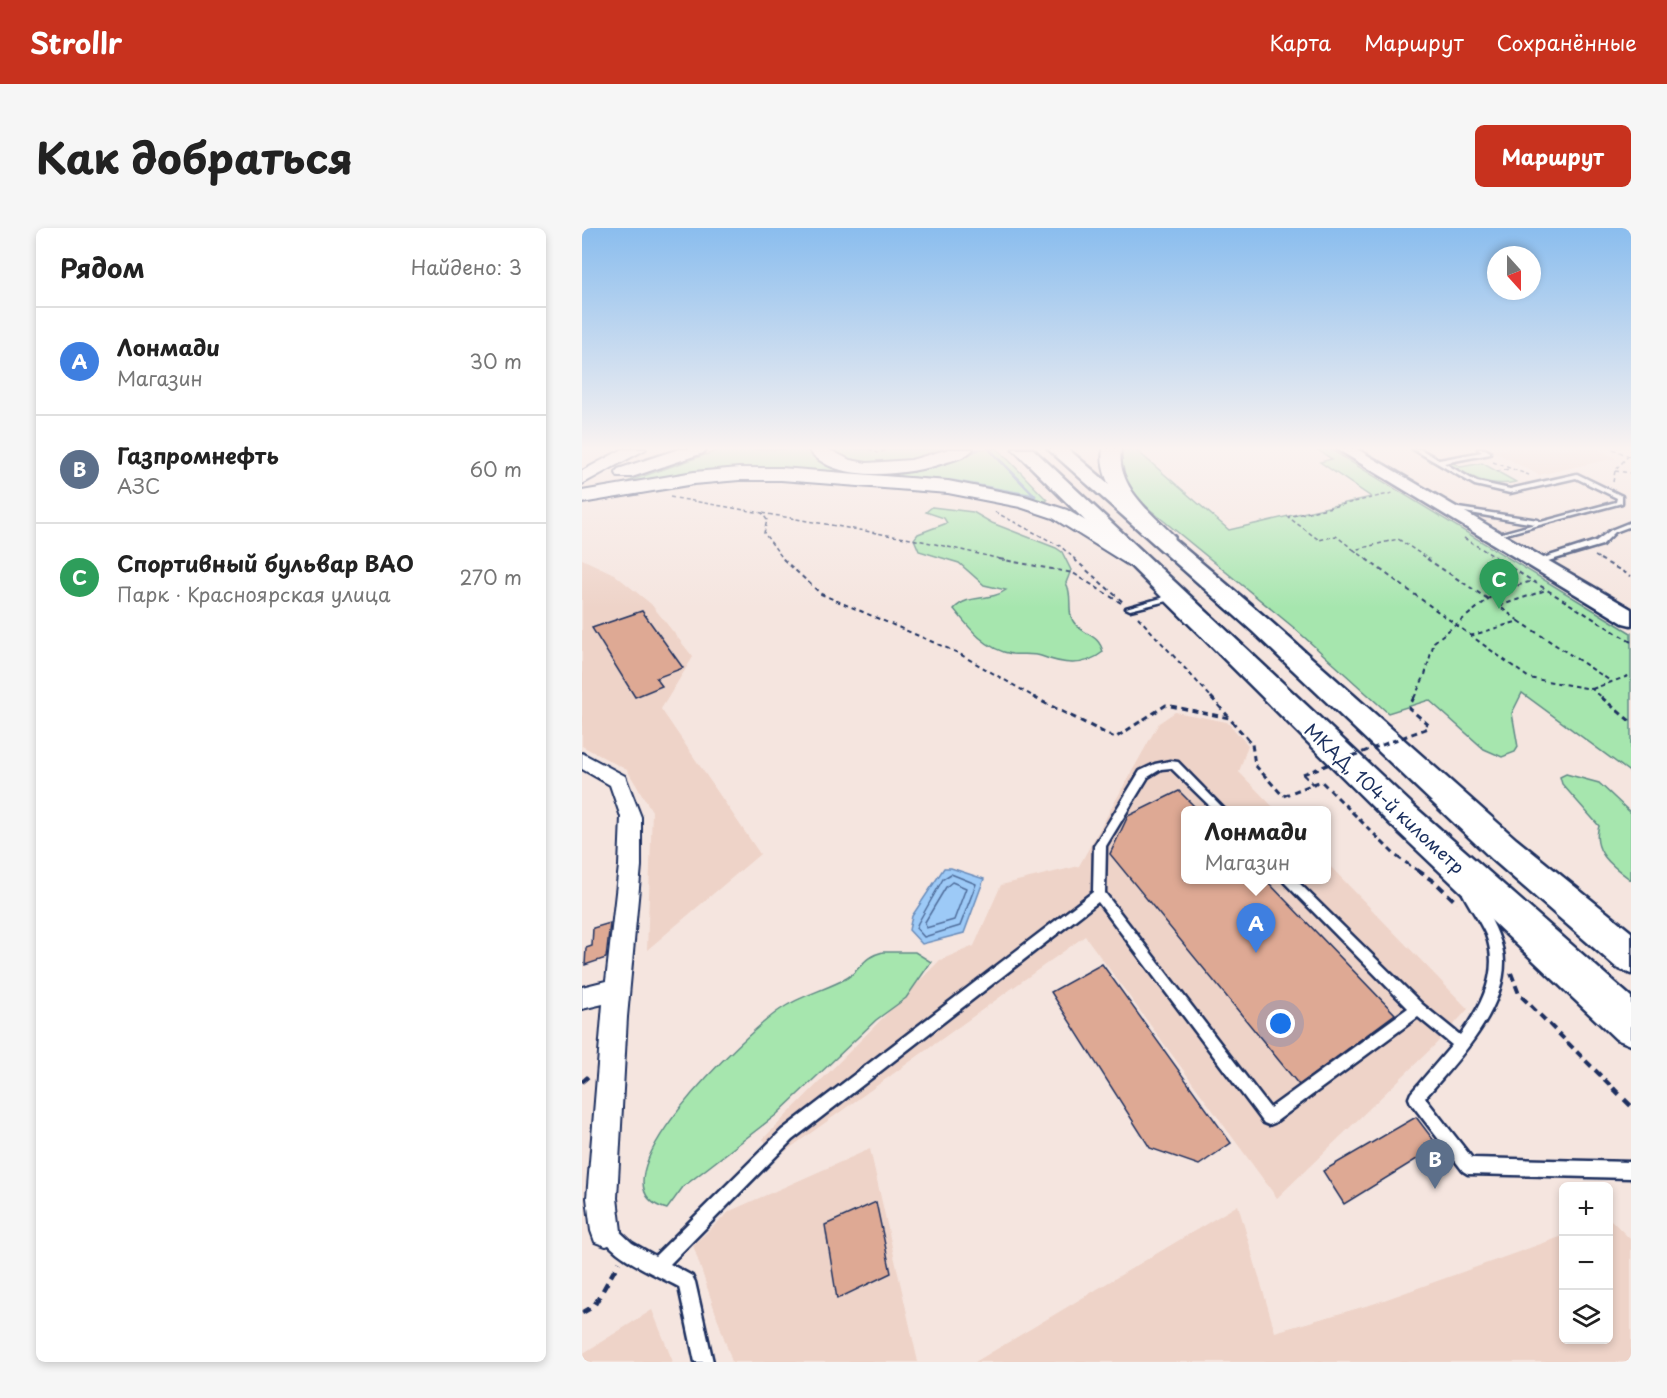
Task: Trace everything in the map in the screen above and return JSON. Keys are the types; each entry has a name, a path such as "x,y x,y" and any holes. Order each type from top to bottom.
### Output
{"highway":[{"name":"МКАД, 104-й километр","path":"1077,502 1403,816 1631,1024"},
{"path":"1119,502 1184,557 1504,849 1631,956"}],"main road":[{"path":"1022,502 1060,514 1144,566"},
{"path":"1132,502 1184,557"}],"street":[{"path":"1434,502 1631,618"},
{"path":"582,760 618,781 631,817 630,867 617,989 602,1198 606,1231"},
{"path":"582,998 617,989"}],"lane":[{"path":"1493,537 1619,502"},
{"path":"1441,506 1545,524"},
{"path":"1535,562 1599,543 1613,531 1631,524"},
{"path":"1130,608 1176,596"},
{"path":"1216,806 1174,765 1154,767 1144,774 1100,846 1099,894 1269,1118 1418,1009"},
{"path":"1403,816 1469,894 1487,924 1498,960 1493,995 1461,1044 1416,1098 1468,1166 1631,1170"},
{"path":"1294,884 1418,1009 1461,1044"},
{"path":"656,1266 787,1135 1099,894"},
{"path":"1574,909 1612,923"},
{"path":"606,1231 626,1249 686,1282 704,1362"}],"path":[{"path":"697,502 868,530 921,543 986,553 1018,563 1068,571 1130,608"},
{"path":"1354,502 1288,517 1319,540 1336,536 1529,678 1592,689 1631,675"},
{"path":"992,511 1060,546 1130,608 1252,744 1255,765 1283,796 1321,781 1396,856 1436,882 1460,906"},
{"path":"762,513 767,520 764,533 772,546 821,594 956,652 1031,696 1115,738 1166,705 1229,718"},
{"path":"1462,537 1631,642"},
{"path":"1354,550 1398,539 1488,599"},
{"path":"1580,548 1631,576"},
{"path":"1312,784 1303,774 1431,727 1409,708 1425,675 1434,642 1497,592 1532,581"},
{"path":"1546,590 1499,606 1612,682"},
{"path":"1470,636 1519,621"},
{"path":"1592,689 1631,722"},
{"path":"1498,960 1515,977 1519,994 1631,1106"},
{"path":"582,1313 594,1306 626,1249"}],"shaded area":[{"path":"582,559 614,574 651,604 693,657 661,709 760,854 647,950 652,811 627,770 582,746"},
{"path":"1175,712 1227,722 1248,745 1239,772 1272,806 1181,806 1181,884 1331,884 1331,867 1468,1009 1435,1045 1277,1198 1085,936 776,1158 763,1139 940,960 974,946 1001,885 1079,866 1159,723"},
{"path":"870,1149 918,1362 732,1362 693,1245 730,1211"},
{"path":"1238,1205 1275,1332 1373,1304 1559,1237 1559,1344 1613,1344 1613,1222 1631,1240 1631,1362 975,1362"},
{"path":"652,1310 673,1362 582,1362 582,1354"}],"green space":[{"path":"1196,502 1229,530 1350,502 1417,502 1631,633 1631,773 1522,693 1512,713 1518,747 1515,752 1502,757 1484,749 1429,700 1388,713 1293,627 1142,503"},
{"path":"932,507 973,512 992,523 1062,552 1071,570 1066,583 1073,621 1080,629 1099,642 1103,652 1088,660 1072,663 1038,655 1003,652 986,643 954,609 966,601 993,596 1006,590 984,585 959,563 919,551 914,539 918,534 947,523 944,518 926,512"},
{"path":"1566,774 1599,783 1631,813 1631,880 1605,857 1598,843 1599,826 1562,784 1560,777"},
{"path":"883,952 915,952 931,962 906,998 876,1020 776,1115 683,1187 667,1209 646,1195 644,1171 657,1141 680,1109 737,1046 781,1009 847,978 866,960"}],"water":[{"path":"944,868 951,868 984,879 964,933 922,944 909,930 912,916"}],"building":[{"path":"642,611 683,668 656,678 662,686 635,697 592,628"},
{"path":"1179,791 1194,806 1181,806 1181,884 1270,884 1395,1014 1299,1085 1110,854 1128,816"},
{"path":"610,923 606,958 585,965 586,948 592,946 593,928"},
{"path":"1102,964 1231,1143 1199,1165 1150,1148 1051,992"},
{"path":"1416,1117 1438,1146 1344,1204 1323,1171"},
{"path":"876,1202 891,1273 837,1299 825,1225"}],"place":[{"name":"Спортивный бульвар ВАО","path":"1499,609"},
{"name":"Лонмади","path":"1256,953"},
{"name":"Газпромнефть","path":"1435,1189"}]}
